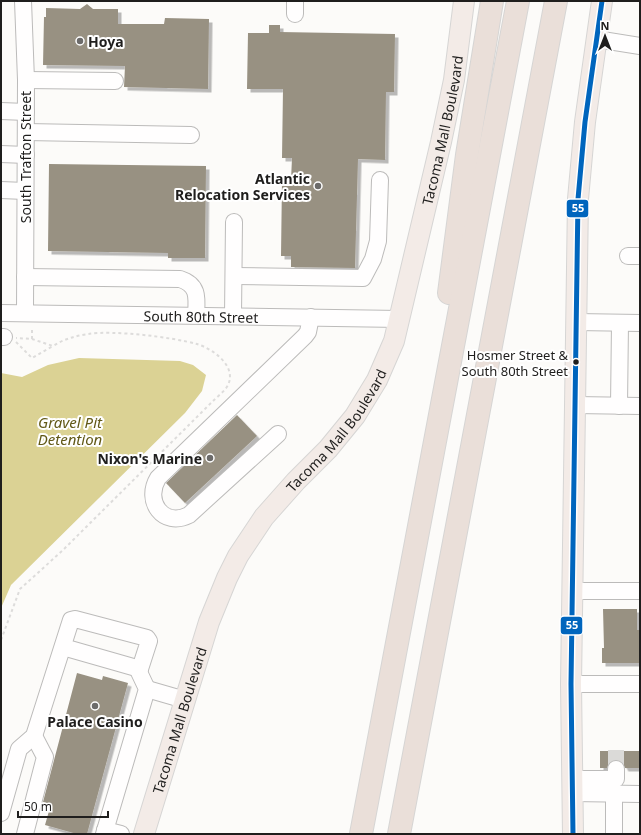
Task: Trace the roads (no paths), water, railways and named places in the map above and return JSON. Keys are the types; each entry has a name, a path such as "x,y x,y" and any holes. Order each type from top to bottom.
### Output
{"highway":[{"path":"425,488 456,234 492,1"},
{"path":"362,834 425,488 518,1"},
{"path":"399,834 556,1"}],"main road":[{"name":"Tacoma Mall Boulevard","path":"144,834 217,599 238,556 264,517 280,498 328,449 355,416 386,361 400,319 454,80 464,1"},
{"path":"573,834 571,684 578,199 585,122 602,1"}],"street":[{"name":"South Trafton Street","path":"23,1 26,80 25,277 29,318"},
{"path":"596,38 640,46"},
{"path":"26,80 115,81"},
{"path":"1,112 26,112"},
{"path":"26,132 191,135"},
{"path":"1,154 26,155"},
{"path":"234,276 363,278 373,259 378,241 380,180"},
{"path":"1,190 25,191"},
{"path":"233,316 234,222"},
{"path":"25,277 180,279 190,283 195,289 196,315"},
{"name":"South 80th Street","path":"1,313 29,318 196,315 400,319"},
{"path":"278,434 189,515 180,518 173,517 161,513 157,509 153,488 158,478 305,336 308,332 311,317"},
{"path":"576,322 640,323"},
{"path":"619,406 620,322"},
{"path":"575,405 640,406"},
{"path":"572,591 640,591"},
{"path":"1,813 19,749 34,736 71,620 74,619 147,638 149,641 139,672 147,689 104,832 121,834"},
{"path":"63,647 140,669"},
{"path":"571,684 640,684"},
{"path":"147,689 185,700"},
{"path":"25,834 46,757 34,736"},
{"path":"572,786 616,778 616,769"},
{"path":"572,786 614,793 640,794"},
{"path":"614,793 614,834"}],"water":[{"name":"Gravel Pit Detention","path":"79,358 180,361 193,365 206,375 202,391 185,413 11,585 1,608 1,373 22,377 48,365"}],"tunnel":[{"path":"616,750 616,769"}],"place":[{"name":"Hoya","path":"80,41"},
{"name":"Atlantic Relocation Services","path":"318,186"},
{"name":"Hosmer Street & South 80th Street","path":"576,362"},
{"name":"Nixon's Marine","path":"210,458"},
{"name":"Palace Casino","path":"95,706"}]}
